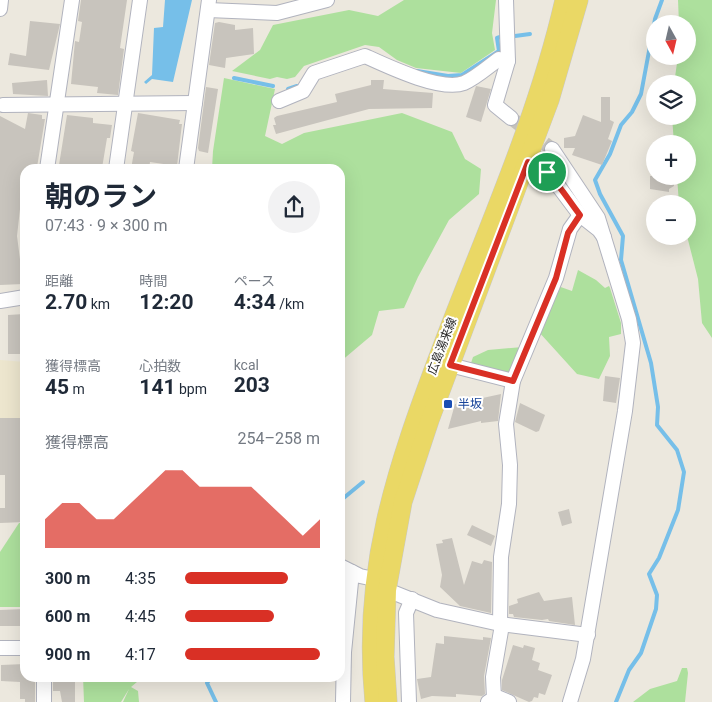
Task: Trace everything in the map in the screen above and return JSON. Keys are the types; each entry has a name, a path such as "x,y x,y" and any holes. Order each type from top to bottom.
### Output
{"main road":[{"name":"広島湯来線","path":"374,702 371,645 380,584 385,514 405,445 526,124 550,53 564,0"},
{"name":"広島湯来線","path":"388,702 380,584 411,475 450,365 528,162 562,65 579,0"}],"street":[{"path":"0,9 1,0"},
{"path":"48,164 72,0"},
{"path":"117,164 140,0"},
{"path":"187,164 209,5 278,7 327,0"},
{"path":"506,0 508,61 495,105 511,118"},
{"path":"279,102 303,92 314,73 365,56 411,76 450,84 464,83 500,59 508,61"},
{"path":"3,105 195,103"},
{"path":"552,149 596,214 632,331 633,356 588,635 580,672 570,702"},
{"path":"528,162 540,167 550,175 580,215 599,230 605,240"},
{"path":"509,702 501,698 491,700 501,625 501,557 509,504 510,465 506,424 513,381 556,278 568,233 580,215"},
{"path":"0,300 20,298"},
{"path":"450,365 513,381"},
{"path":"345,610 346,569 437,610 501,625 588,635"},
{"path":"409,702 406,613 412,599"},
{"path":"0,648 20,648"},
{"path":"44,682 44,702"},
{"path":"343,682 343,702"}],"shaded area":[{"path":"0,360 20,362 20,453 0,454"}],"green space":[{"path":"404,0 496,0 492,33 495,50 461,73 416,68 397,60 379,47 365,45 304,66 295,77 287,79 277,77 270,79 232,71 260,50 273,25 349,10 378,16"},
{"path":"678,0 712,0 712,338 702,323 698,279 689,245 696,245 696,195 678,195 678,185 696,185 696,135 673,135 673,125 696,125 696,75 675,75 677,65 696,65 696,15 679,15"},
{"path":"224,78 275,89 265,136 282,144 304,133 402,113 452,132 465,159 481,169 479,194 449,220 418,277 404,308 379,311 372,335 345,358 345,164 212,164"},
{"path":"578,270 596,280 605,288 609,286 621,323 621,334 609,337 610,356 599,379 577,374 538,331 555,285 572,291"},
{"path":"523,347 510,373 471,363 473,357 488,350"},
{"path":"20,523 20,607 0,607 0,552"},
{"path":"682,668 687,668 688,673 685,702 633,702 650,689 677,681"},
{"path":"83,682 137,682 131,687 138,691 139,702 123,702 129,689 121,702 84,702"}],"water":[{"path":"165,0 192,0 173,82 152,79 146,84 144,82 152,75 154,28 163,27"}],"building":[{"path":"81,0 127,0 120,48 124,49 118,95 97,93 98,87 71,84 75,41 79,42 82,22 78,21"},
{"path":"30,21 60,24 49,70 8,65 10,53 26,56"},
{"path":"215,23 235,25 235,30 253,28 254,54 226,58 225,68 209,65"},
{"path":"47,80 48,96 13,94 12,83"},
{"path":"371,80 384,80 383,89 433,93 432,108 369,109 276,134 273,125 276,125 274,118 277,116 337,102 335,94 371,85"},
{"path":"476,86 491,89 481,122 466,117"},
{"path":"206,87 218,89 208,153 199,151 198,148"},
{"path":"601,97 610,97 610,120 614,122 608,139 612,141 602,165 572,155 575,148 564,148 564,138 575,136 583,115 601,122"},
{"path":"28,113 42,115 42,119 45,119 38,164 20,164 20,209 17,236 20,259 20,284 0,285 0,116 25,129"},
{"path":"138,113 180,120 179,124 182,124 177,164 150,162 150,164 132,164 134,152 131,151"},
{"path":"67,115 93,118 93,123 112,125 110,138 107,138 103,164 59,164"},
{"path":"650,185 674,185 669,189 669,192 650,189"},
{"path":"20,314 20,354 8,354 8,315"},
{"path":"605,376 620,378 616,403 603,401"},
{"path":"501,394 498,421 481,423 481,421 448,429 455,404"},
{"path":"520,403 545,415 539,431 536,432 515,422"},
{"path":"0,418 20,418 20,522 0,523 0,508 5,508 5,475 0,475"},
{"path":"569,509 572,523 562,526 558,512"},
{"path":"472,525 495,536 491,546 467,535"},
{"path":"452,538 464,585 472,561 482,564 484,560 492,562 491,613 460,606 440,587 442,575 436,544 443,543 442,540"},
{"path":"539,592 544,601 572,597 575,625 549,621 548,619 514,617 513,614 509,614 509,606 518,603 517,599"},
{"path":"20,609 20,626 0,626 0,610"},
{"path":"444,636 483,640 483,637 491,638 484,676 485,694 482,696 456,694 456,697 432,696 421,699 417,679 431,677 436,643 444,644"},
{"path":"513,645 523,648 524,645 535,648 532,660 540,663 538,670 552,675 545,695 539,693 538,698 534,697 529,702 502,690 502,680"},
{"path":"20,664 20,682 1,681 1,665"},
{"path":"20,682 35,682 35,702 25,702 25,699 20,699"},
{"path":"53,682 75,682 75,702 62,702 60,691 53,691"}],"waterway":[{"path":"616,702 629,670 641,653 656,609 657,595 649,574 659,558 678,510 684,472 677,450 657,425 658,407 651,363 621,260 623,236 600,194 595,180 610,154 621,125 632,112 641,94 655,19 662,0"},
{"path":"515,36 530,34"},
{"path":"417,71 448,76 462,75 499,51 497,38 500,37"},
{"path":"234,78 273,86"},
{"path":"288,89 297,86"},
{"path":"345,497 363,482"},
{"path":"208,682 216,702"}],"tunnel":[{"path":"511,118 552,149"}],"place":[{"name":"半坂","path":"448,404"}],"route":[{"path":"528,162 547,172 580,215 568,233 563,259 556,278 513,381 463,370 450,365 528,162"}]}
